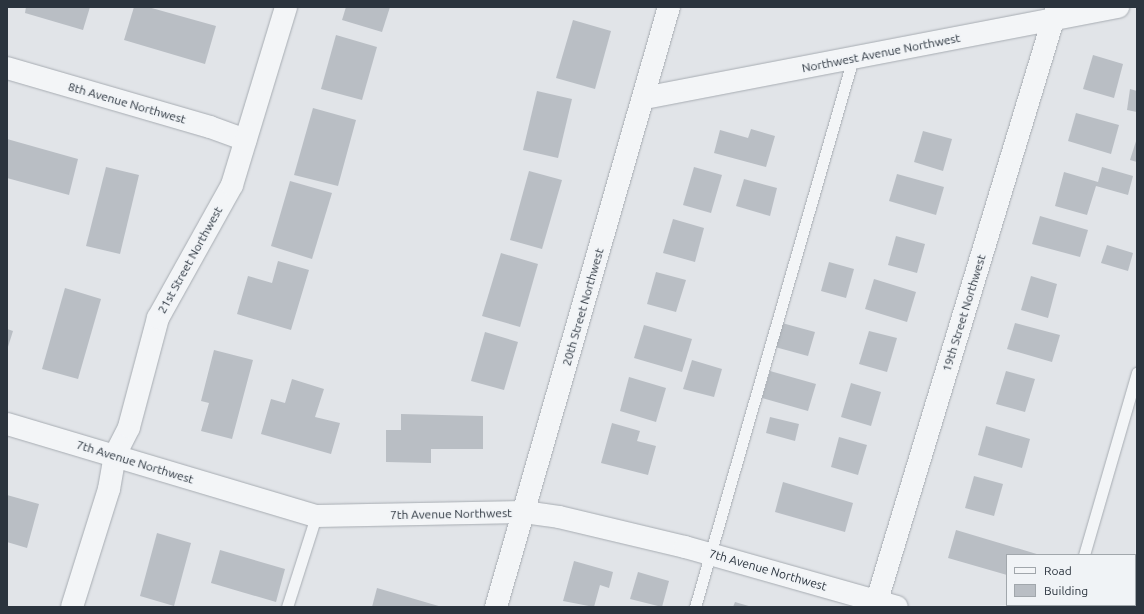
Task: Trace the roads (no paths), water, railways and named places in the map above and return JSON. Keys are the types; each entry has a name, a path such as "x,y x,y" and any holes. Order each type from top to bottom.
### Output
{"street":[{"name":"21st Street Northwest","path":"72,607 109,488 115,455 129,427 158,318 232,185 286,7"},
{"name":"20th Street Northwest","path":"496,607 669,7"},
{"name":"Northwest Avenue Northwest","path":"644,98 853,58 1055,13 1118,7"},
{"name":"19th Street Northwest","path":"876,604 1055,13"},
{"name":"8th Avenue Northwest","path":"7,68 210,127 246,140"},
{"name":"7th Avenue Northwest","path":"7,424 115,455 141,466 316,516 524,512 559,517 711,554 876,604 897,607"}],"lane":[{"path":"695,607 853,58"},
{"path":"1084,554 1137,373"},
{"path":"287,607 316,516"}]}
